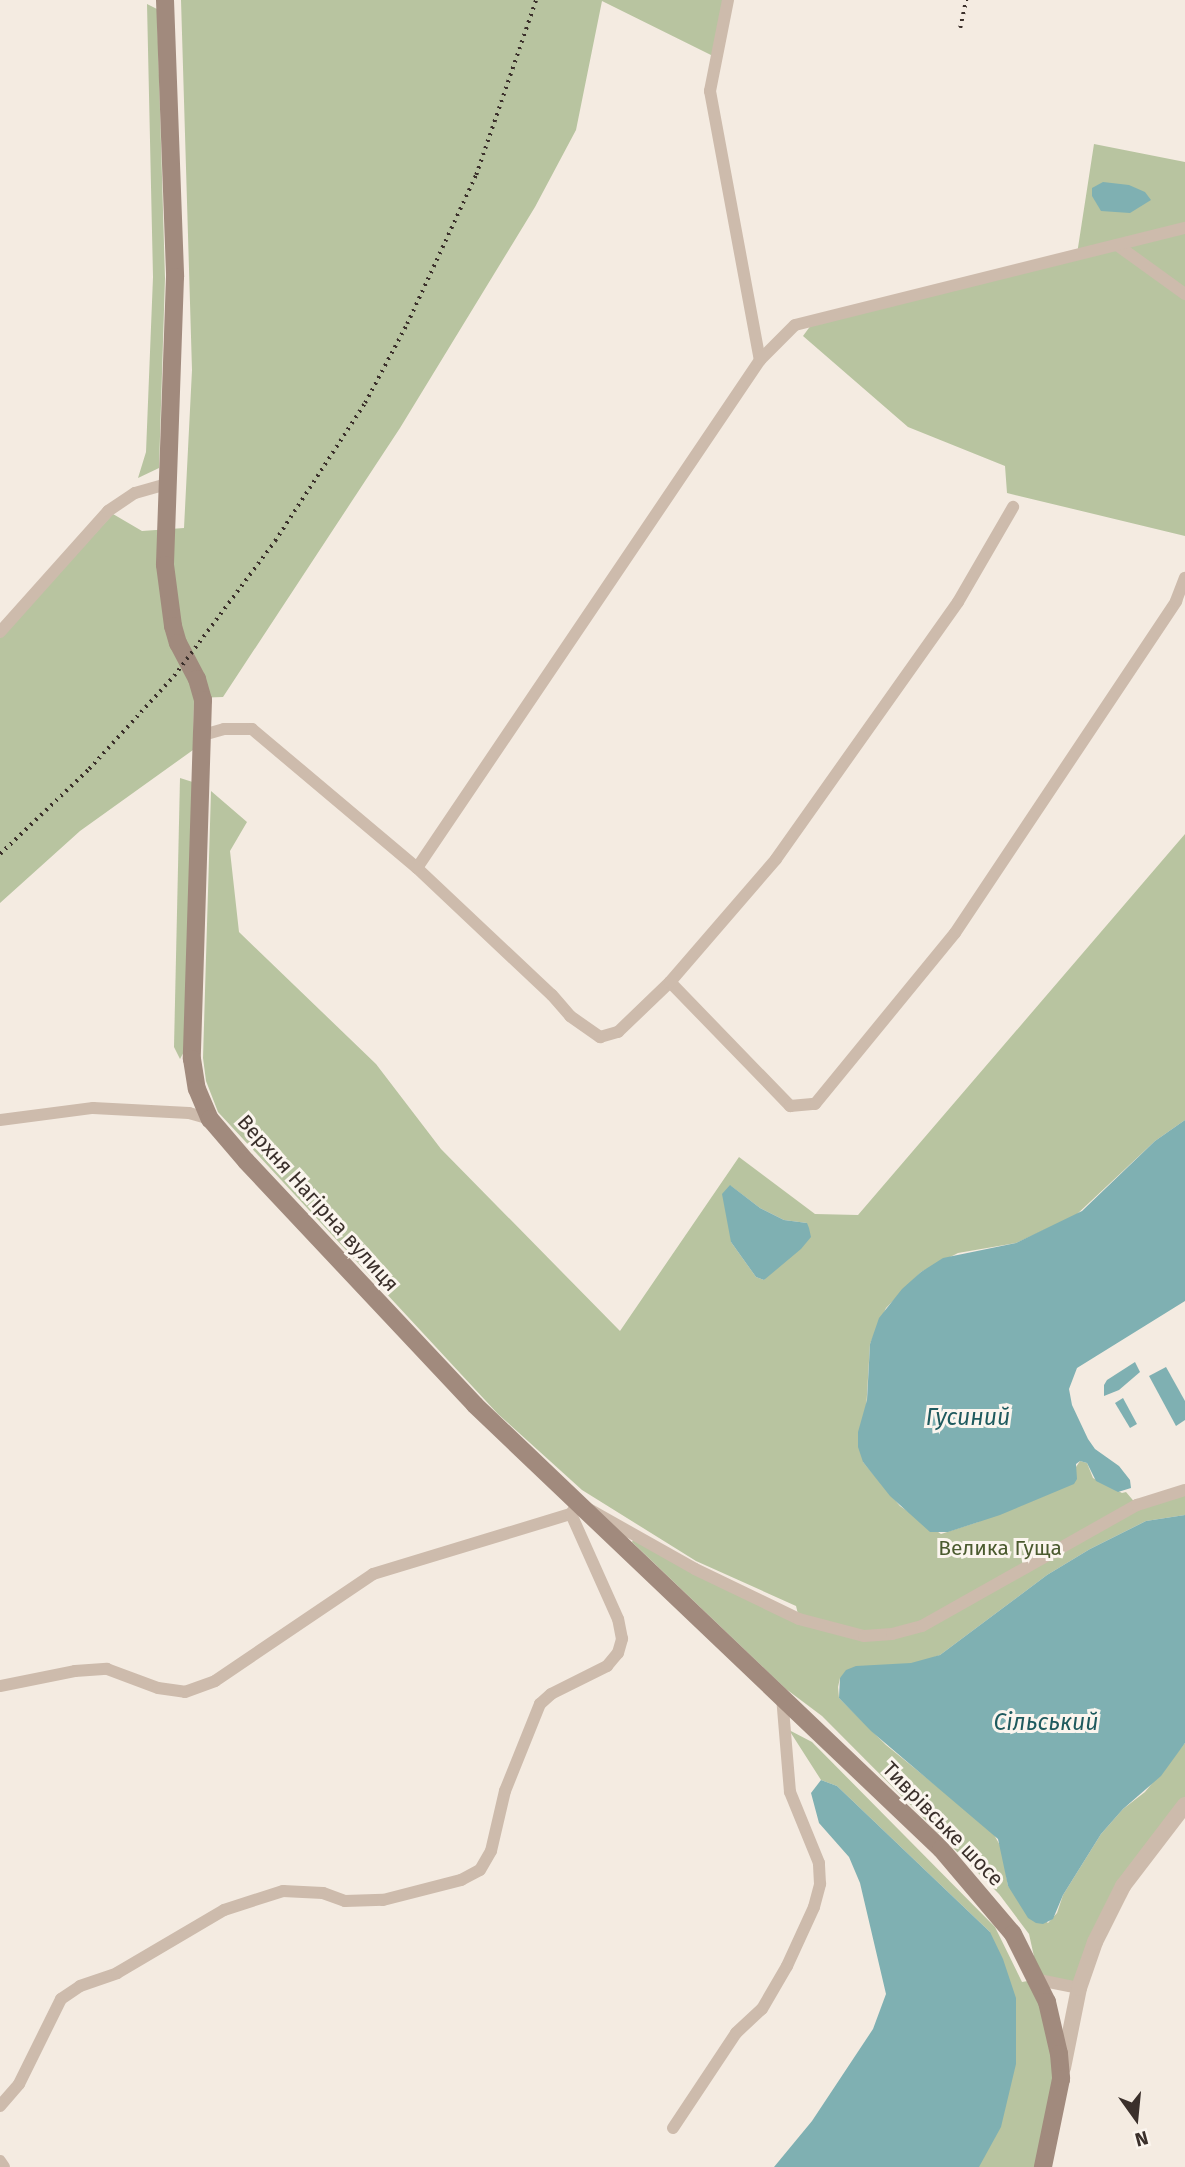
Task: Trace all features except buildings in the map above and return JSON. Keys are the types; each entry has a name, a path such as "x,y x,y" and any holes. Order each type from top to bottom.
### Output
{"main road":[{"name":"Верхня Нагірна вулиця","path":"166,0 175,277 164,565 178,643 200,688 203,735 192,1059 197,1089 210,1119 574,1509 782,1696"},
{"name":"Тиврівське шосе","path":"782,1696 942,1849 1013,1934 1039,1980 1057,2039 1061,2079 1043,2167"}],"street":[{"path":"728,0 710,91 760,360"},
{"path":"417,868 760,360 795,325 1185,228"},
{"path":"1116,245 1185,294"},
{"path":"0,632 108,511 135,493 167,484"},
{"path":"203,735 224,729 252,729 417,868 552,995 570,1016 600,1037 618,1031 670,982 776,859 958,602 1013,507"},
{"path":"670,982 790,1106 815,1104 955,933 1176,601 1185,578"},
{"path":"0,1119 93,1108 189,1113 210,1119"},
{"path":"0,1686 75,1671 107,1669 158,1688 185,1692 215,1681 373,1574 574,1509 799,1619 864,1636 879,1636 922,1626 1137,1505 1185,1490"},
{"path":"0,2106 19,2084 61,1999 80,1986 117,1973 224,1910 283,1891 323,1893 345,1901 383,1900 461,1880 480,1870 491,1851 505,1791 540,1704 551,1694 607,1665 620,1646 618,1619 574,1509"},
{"path":"673,2128 736,2033 762,2009 787,1966 814,1907 821,1884 819,1863 789,1792 782,1696"},
{"path":"1061,2079 1079,1988 1095,1942 1123,1886 1185,1805"},
{"path":"1039,1980 1079,1988"},
{"path":"0,2161 4,2167"}],"green space":[{"path":"181,0 728,0 715,57 602,1 576,130 535,207 400,428 223,697 194,698 193,750 80,831 0,903 0,638 113,514 142,531 184,528 192,370"},
{"path":"147,4 157,9 165,278 159,468 138,478 146,452 153,277"},
{"path":"1094,144 1185,162 1185,536 1007,493 1005,466 908,427 803,336 814,321 1077,254"},
{"path":"180,778 199,784 192,1037 180,1059 174,1047"},
{"name":"Велика Гуща","path":"211,791 247,822 230,851 239,932 376,1064 441,1149 620,1331 739,1157 815,1214 858,1215 1185,834 1185,1120 1155,1141 1075,1216 1016,1243 958,1253 921,1272 886,1308 870,1344 863,1462 900,1506 941,1534 978,1522 1076,1467 1080,1461 1087,1463 1093,1478 1122,1493 1126,1492 1137,1505 1185,1490 1185,1515 1146,1521 1090,1549 1047,1575 940,1655 922,1662 840,1678 838,1687 839,1698 886,1745 992,1831 1002,1849 1008,1886 1048,1923 1057,1913 1063,1895 1101,1834 1123,1809 1145,1792 1185,1743 1185,1805 1140,1860 1079,1988 1040,1980 1057,2039 1043,2167 946,2167 990,1932 837,1786 821,1780 789,1730 812,1742 995,1927 1022,1982 1039,1979 1029,1934 999,1894 822,1716 786,1689 632,1542 634,1538 799,1618 796,1606 696,1561 582,1490 498,1414 218,1112 206,1081 203,1058","holes":["731,1186 760,1208 784,1220 807,1223 764,1280 756,1277 731,1242"]}],"water":[{"path":"1103,182 1129,185 1145,192 1151,200 1130,213 1101,211 1092,196 1092,188"},
{"name":"Гусиний","path":"1185,1120 1185,1301 1077,1368 1069,1389 1072,1405 1088,1439 1095,1449 1119,1466 1130,1480 1131,1488 1118,1492 1096,1481 1087,1463 1080,1461 1076,1464 1077,1479 1074,1484 1000,1515 948,1532 930,1532 890,1496 863,1462 858,1447 858,1432 867,1400 870,1344 879,1318 902,1289 921,1272 943,1258 1016,1243 1082,1211 1155,1141"},
{"path":"730,1185 760,1208 784,1220 807,1223 809,1228 811,1237 801,1249 764,1280 756,1277 731,1242 722,1194"},
{"path":"1135,1362 1140,1372 1119,1390 1104,1396 1107,1380"},
{"path":"1166,1367 1185,1401 1185,1420 1176,1426 1149,1376"},
{"path":"1123,1398 1137,1424 1130,1428 1115,1403"},
{"name":"Сільський","path":"1185,1515 1185,1743 1161,1776 1123,1809 1101,1834 1063,1895 1053,1919 1043,1924 1036,1923 1028,1918 1008,1886 998,1839 871,1731 839,1698 840,1678 846,1670 856,1666 911,1663 940,1655 1047,1575 1090,1549 1146,1521"},
{"path":"821,1780 837,1786 990,1932 1003,1959 1016,1998 1016,2064 1001,2127 979,2167 774,2167 812,2121 873,2029 886,1994 860,1883 849,1857 819,1823 811,1793"}],"railway":[{"path":"0,854 89,769 174,676 275,541 365,403 407,324 476,175 536,0"},
{"path":"960,28 966,0"}]}
